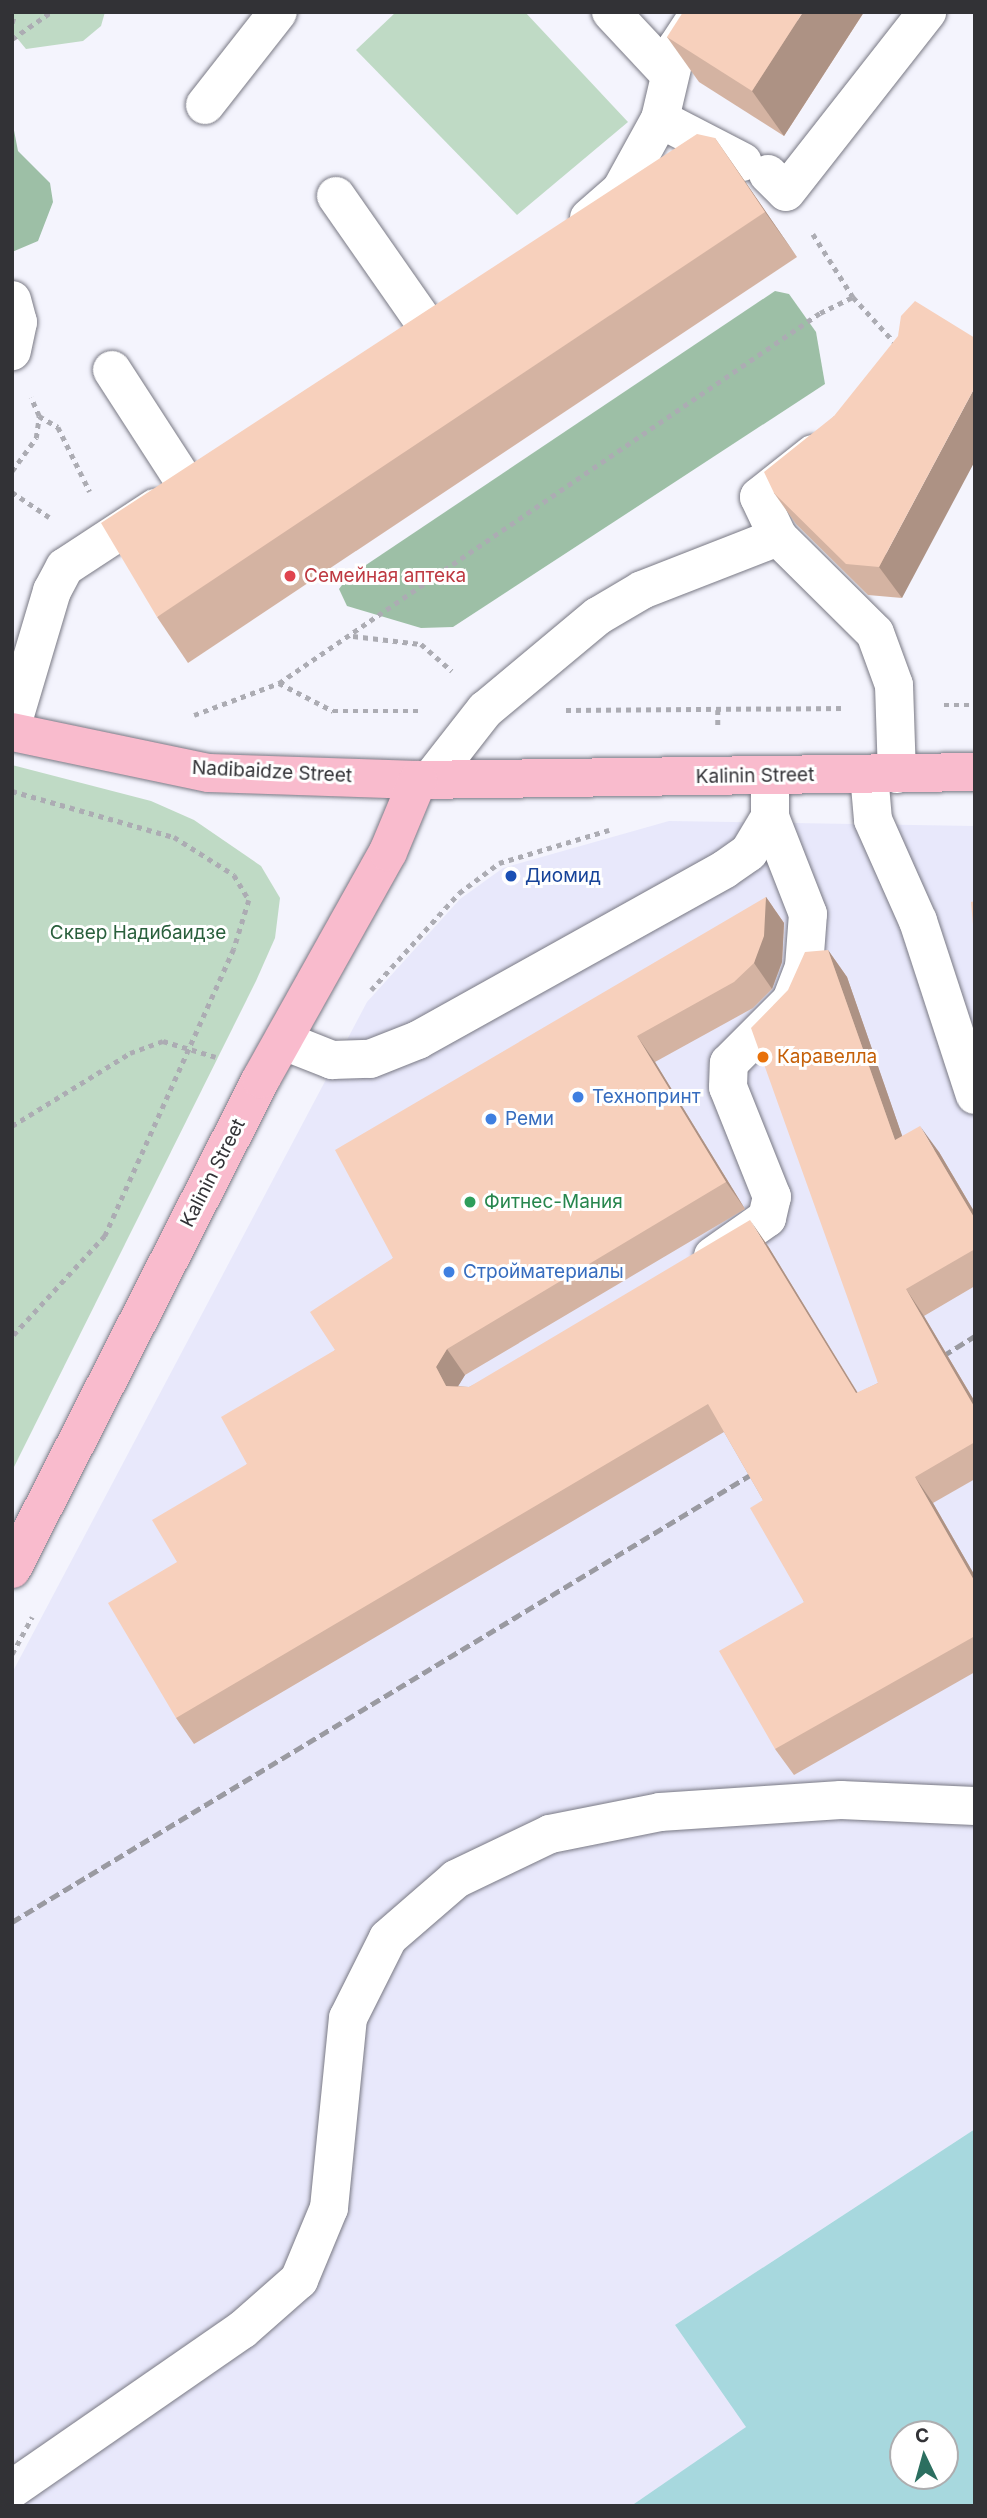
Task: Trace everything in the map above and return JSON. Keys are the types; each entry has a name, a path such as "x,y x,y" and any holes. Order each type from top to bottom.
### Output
{"main road":[{"name":"Nadibaidze Street","path":"12,732 209,772 424,779 536,779"},
{"name":"Kalinin Street","path":"536,779 975,772"},
{"name":"Kalinin Street","path":"12,1569 284,1041 388,852 424,779"}],"lane":[{"path":"205,105 278,12"},
{"path":"611,12 668,73"},
{"path":"560,242 621,190 660,119 668,73 700,12"},
{"path":"660,119 766,176 927,12"},
{"path":"336,196 428,328"},
{"path":"12,300 18,322 12,351"},
{"path":"394,350 461,306"},
{"path":"112,370 187,486"},
{"path":"839,434 759,497 778,537 875,633 894,685 883,774 873,820 918,922 975,1095"},
{"path":"12,725 52,591 65,567 222,463"},
{"path":"424,779 485,710 598,616 642,590 778,537"},
{"path":"677,1277 747,1236 767,1217 772,1197 729,1087 729,1063 792,1000 804,967 808,914 770,817 770,776"},
{"path":"284,1041 331,1060 370,1059 418,1040 725,869 749,852 770,817"},
{"path":"12,2489 242,2330 299,2280 329,2208 348,2018 388,1938 456,1880 550,1834 660,1812 841,1800 975,1806"}],"path":[{"path":"12,23 15,12"},
{"path":"12,39 51,12"},
{"path":"766,176 853,297 903,354"},
{"path":"182,715 204,716 279,683 352,636 820,313 853,297"},
{"path":"12,471 36,438 39,416 29,394"},
{"path":"39,416 58,427 111,537"},
{"path":"12,492 54,520"},
{"path":"352,636 421,644 485,710"},
{"path":"279,683 333,711"},
{"path":"12,791 174,837 246,890 245,922 105,1236 12,1337"},
{"path":"12,1126 130,1053 163,1041 190,1044"}],"shaded area":[{"path":"669,821 975,826 975,2129 675,2325 747,2427 631,2506 12,2506 12,1673 367,1002 460,899 503,868"}],"green space":[{"path":"12,12 105,12 101,26 83,41 26,49 12,32"},
{"path":"396,12 525,12 628,122 517,215 356,50"},
{"path":"12,120 18,151 50,183 53,202 38,241 12,252"},
{"path":"775,291 789,294 816,332 825,384 453,627 421,628 347,606 339,589 348,577"},
{"name":"Сквер Надибаидзе","path":"12,765 151,801 194,820 261,866 280,898 275,938 256,981 12,1471"}],"water":[{"path":"975,2129 975,2506 631,2506 746,2427 675,2325"}],"building":[{"path":"683,12 803,12 752,91 667,37"},
{"path":"697,134 715,138 765,212 157,617 101,523"},
{"path":"915,301 975,338 975,387 879,567 846,564 774,493 764,472 834,416 898,336 901,316"},
{"path":"766,897 764,936 754,963 734,982 637,1036 726,1182 447,1349 436,1367 446,1386 469,1387 750,1220 856,1393 878,1383 751,1028 788,990 805,952 828,950 895,1140 920,1126 975,1219 975,1249 906,1289 975,1408 975,1442 915,1477 975,1582 975,1636 775,1749 719,1651 804,1602 750,1508 763,1500 708,1404 176,1718 108,1603 177,1562 152,1520 247,1464 221,1417 335,1350 310,1312 393,1258 335,1150"},
{"path":"975,901 975,947 971,902"}],"railway":[{"path":"930,1364 975,1336"},
{"path":"12,1922 767,1465"}],"place":[{"name":"Семейная аптека","path":"290,576"},
{"name":"Диомид","path":"511,876"},
{"name":"Каравелла","path":"763,1057"},
{"name":"Технопринт","path":"578,1097"},
{"name":"Реми","path":"491,1119"},
{"name":"Фитнес-Мания","path":"470,1202"},
{"name":"Стройматериалы","path":"449,1272"}]}
